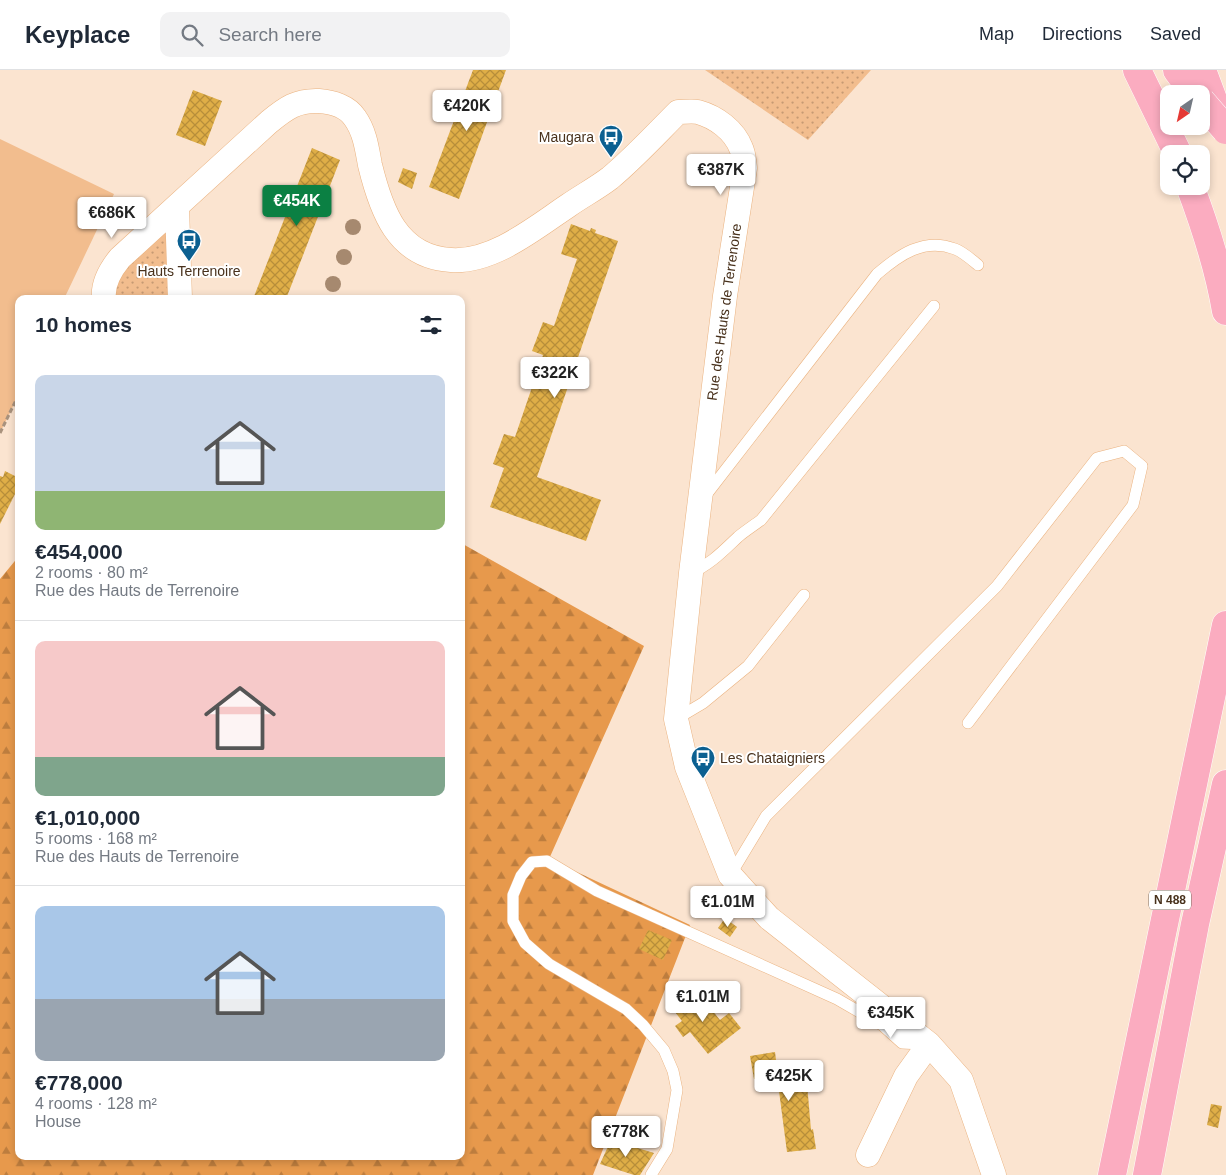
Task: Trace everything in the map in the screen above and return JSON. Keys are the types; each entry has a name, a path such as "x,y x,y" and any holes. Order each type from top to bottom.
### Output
{"highway":[{"path":"1137,70 1174,145"},
{"path":"1177,70 1188,85"},
{"path":"1202,70 1226,134"},
{"path":"1210,111 1226,130"},
{"path":"1194,195 1200,211 1226,311"},
{"name":"N 488","path":"1112,1175 1226,626"},
{"name":"N 488","path":"1147,1175 1195,924 1226,784"}],"street":[{"name":"Rue des Hauts de Terrenoire","path":"103,295 107,278 120,258 285,108 306,101 324,101 343,107 355,117 363,134 373,175 387,217 396,233 411,247 430,256 452,260 478,258 503,248 518,239 610,178 678,112 696,112 717,121 734,135 742,150 744,168 725,296 691,573 676,719 692,782 730,875 769,918 929,1044 961,1080 994,1175"},
{"path":"177,207 180,295"},
{"path":"868,1155 906,1076 929,1044"}],"lane":[{"path":"700,502 877,274 913,248 932,245 955,248 978,265"},
{"path":"691,573 705,567 761,520 934,306"},
{"path":"730,875 766,816 997,586 1097,458 1124,451 1142,466 1134,505 968,724"},
{"path":"676,719 703,703 748,666 804,595"},
{"path":"650,1175 666,1149 677,1090 673,1072 664,1050 626,1009 550,964 525,943 513,921 513,895 520,876 532,862 547,861 597,892 837,999 882,1025 902,1043 929,1044"}],"path":[{"path":"0,433 15,402"}],"shaded area":[{"path":"705,70 871,70 808,140"},
{"path":"0,139 114,194 66,295 15,295 15,402 0,433"},
{"path":"166,230 172,295 114,295 115,284 125,267"}],"green space":[{"path":"465,545 644,646 549,859 690,925 593,1175 0,1175 0,579 15,561 15,1160 465,1160"}],"building":[{"path":"473,70 506,70 459,199 429,187"},
{"path":"193,90 222,101 205,146 176,135"},
{"path":"312,148 340,160 288,295 255,295"},
{"path":"403,168 417,173 412,189 398,182"},
{"path":"571,224 590,231 591,228 596,230 595,233 618,241 537,477 601,500 586,541 490,507 504,468 493,464 504,434 515,437 543,355 532,351 543,322 554,326 577,259 561,254"},
{"path":"5,471 15,476 15,494 0,524 0,476 3,477"},
{"path":"725,918 737,927 730,937 718,928"},
{"path":"648,930 672,940 663,960 639,949"},
{"path":"685,990 700,1010 708,1005 720,1020 729,1013 741,1028 708,1054 690,1032 683,1037 675,1026 682,1021 668,1003"},
{"path":"775,1052 778,1076 806,1072 811,1130 813,1129 816,1149 787,1152 777,1076 754,1079 750,1056"},
{"path":"1211,1104 1222,1106 1218,1128 1207,1125"},
{"path":"611,1140 654,1153 640,1175 634,1175 600,1164"}],"place":[{"name":"Maugara","path":"611,158"},
{"name":"Hauts Terrenoire","path":"189,262"},
{"name":"Les Chataigniers","path":"703,779"}]}
